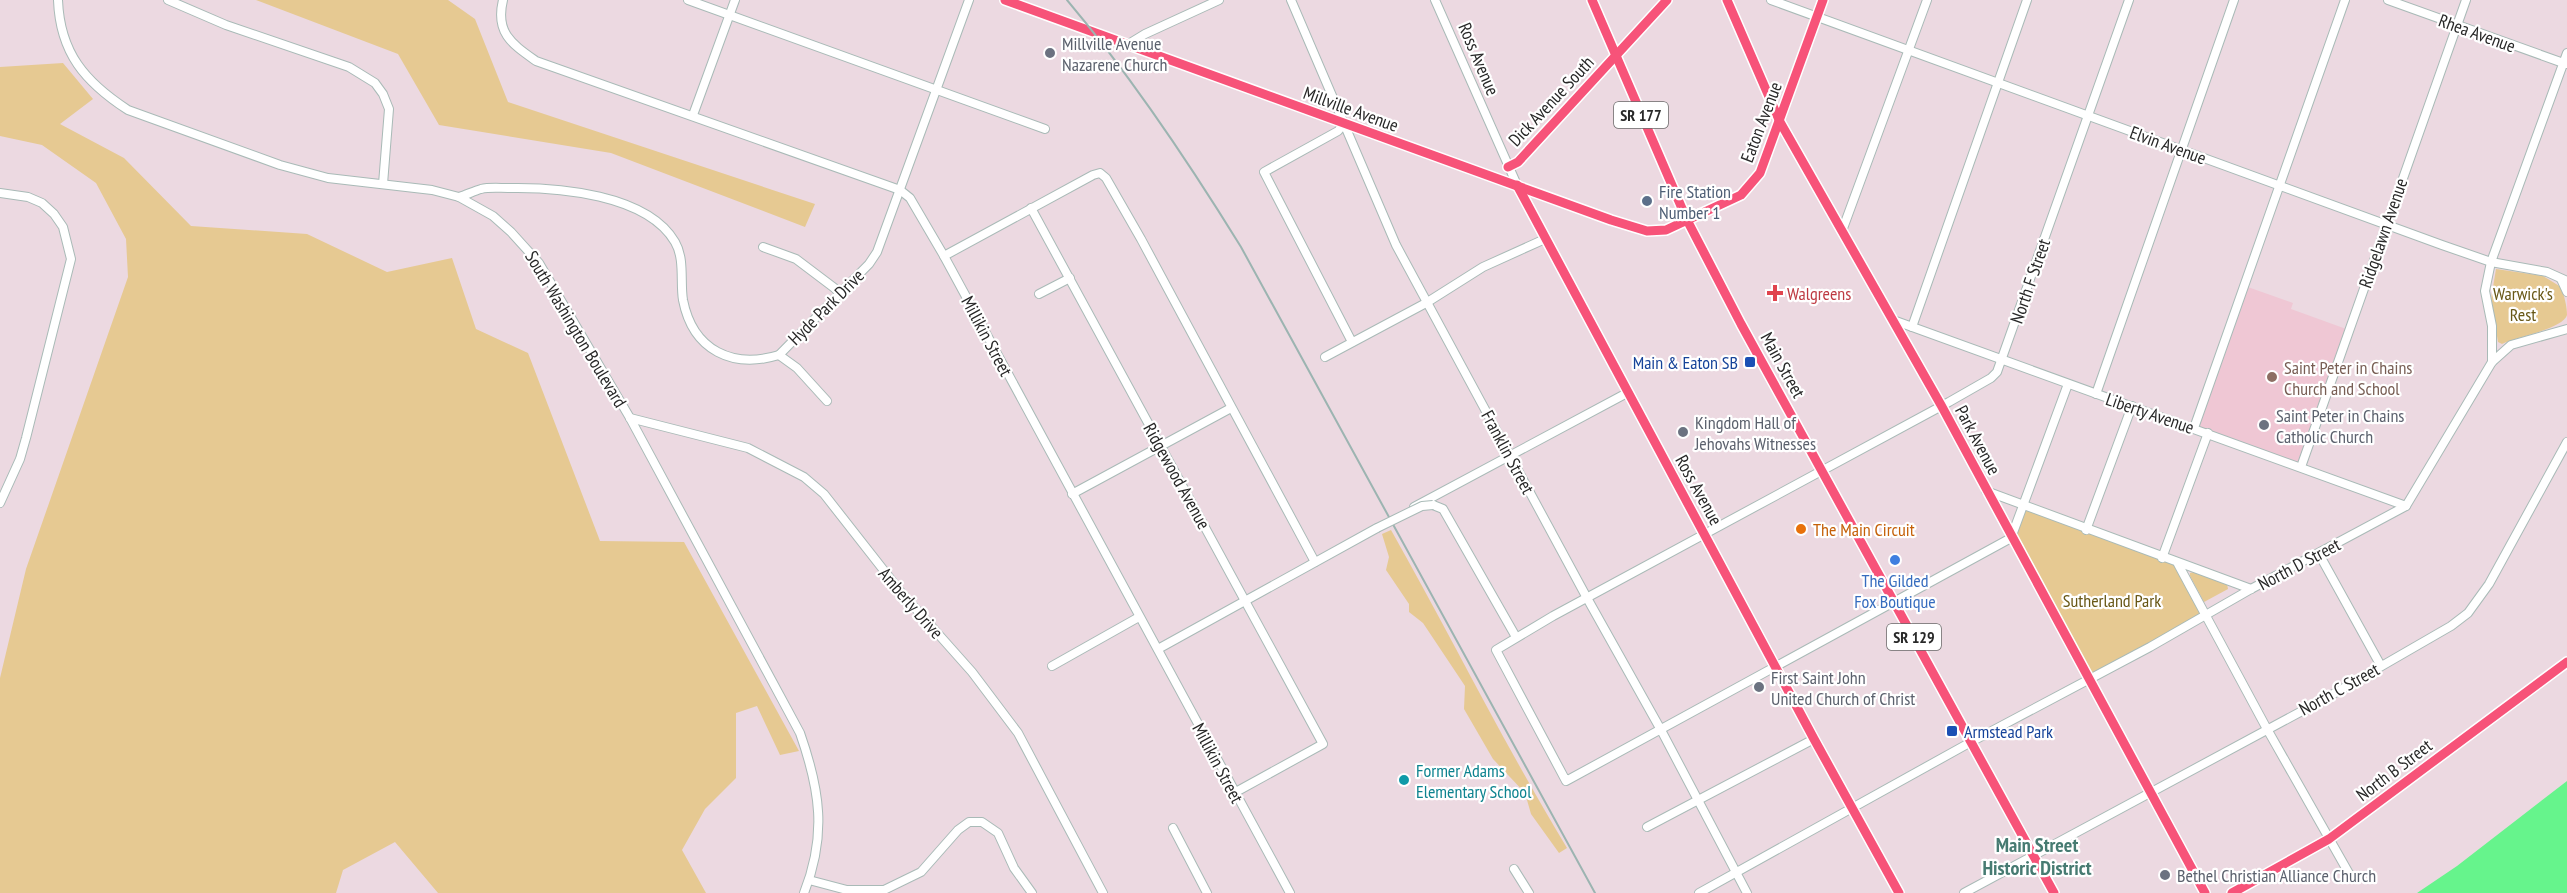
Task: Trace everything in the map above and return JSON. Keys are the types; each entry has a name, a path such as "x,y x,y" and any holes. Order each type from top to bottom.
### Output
{"main road":[{"name":"Millville Avenue","path":"1005,0 1647,231 1666,230 1686,220"},
{"name":"Main Street","path":"1592,0 1686,220 2054,893"},
{"name":"Dick Avenue South","path":"1508,167 1518,162 1667,0"},
{"name":"Park Avenue","path":"1727,0 1780,122 1941,405 2205,893"},
{"name":"Eaton Avenue","path":"1686,220 1745,192 1765,164 1823,0"},
{"name":"Ross Avenue","path":"1517,185 1627,393 1899,893"},
{"name":"North B Street","path":"2232,893 2329,839 2567,662"}],"street":[{"name":"South Washington Boulevard","path":"58,0 61,30 70,54 84,75 106,96 128,110 280,165 328,178 432,190 459,197 493,216 527,248 630,418 792,714 814,776 820,816 815,856 804,893"},
{"path":"168,0 226,25 350,67 375,83 383,94 389,109 383,184"},
{"path":"503,0 499,17 511,43 536,62 693,115 900,190"},
{"path":"688,0 1045,129"},
{"path":"693,115 735,0"},
{"name":"Hyde Park Drive","path":"459,197 481,189 540,188 584,193 650,217 668,233 680,252 683,300 688,317 703,341 724,356 737,360 763,360 779,355 841,293 877,252 969,0"},
{"path":"1127,45 1202,3 1219,0"},
{"name":"Franklin Street","path":"1291,0 1396,244 1426,303 1748,893"},
{"name":"Ross Avenue","path":"1435,0 1517,185"},
{"name":"Elvin Avenue","path":"1771,0 2491,262 2547,272 2564,280"},
{"path":"1842,231 1927,0"},
{"path":"1912,327 2027,0"},
{"name":"North F Street","path":"1661,730 1566,781 1496,650 1991,378 1997,372 2129,0"},
{"path":"2096,394 2234,0"},
{"path":"2194,428 2281,187 2345,0"},
{"name":"Rhea Avenue","path":"2388,0 2565,64"},
{"name":"Ridgelawn Avenue","path":"2301,467 2466,0"},
{"path":"2493,362 2492,326 2485,291 2491,262 2565,64 2567,53"},
{"path":"1344,123 1338,131 1264,172 1352,342"},
{"path":"944,255 1100,173 1106,178 1141,239 1315,562"},
{"name":"Millikin Street","path":"900,190 910,198 944,255 1071,494 1290,893"},
{"path":"0,503 23,449 71,259 63,227 54,214 42,203 28,197 2,193"},
{"name":"Ridgewood Avenue","path":"1031,208 1323,744 1234,793"},
{"path":"1325,357 1426,303 1483,267 1545,239"},
{"path":"763,247 796,259 841,293"},
{"path":"1039,294 1070,279"},
{"path":"2564,280 2567,292"},
{"name":"Liberty Avenue","path":"1893,320 2406,506"},
{"name":"North D Street","path":"1699,893 1971,742 2151,647 2251,589 2406,506 2493,362 2511,345 2567,329"},
{"path":"779,355 797,368 827,401"},
{"path":"1661,730 2011,538 2068,384"},
{"path":"1405,512 1627,393"},
{"path":"2086,530 2132,406"},
{"path":"1071,494 1232,408"},
{"name":"Amberly Drive","path":"630,418 748,448 804,477 824,494 888,578 972,672 1018,733 1104,893"},
{"path":"2162,558 2208,433"},
{"name":"North C Street","path":"1964,893 2267,729 2461,620 2478,600 2567,442"},
{"path":"1986,491 2086,530 2251,589"},
{"path":"1158,649 1377,528 1422,506 1433,505 1443,509 1516,637"},
{"path":"2319,554 2381,666"},
{"path":"2178,564 2267,729 2351,876"},
{"path":"1052,666 1139,617"},
{"path":"1647,827 1814,739"},
{"path":"809,880 847,890 885,890 921,872 958,830 969,822 982,822 998,833 1014,868 1032,893"},
{"path":"1173,828 1207,893"},
{"path":"1514,869 1528,893"}],"shaded area":[{"name":"Saint Peter in Chains Church and School","path":"2245,286 2293,303 2291,309 2349,330 2301,467 2194,428"},
{"path":"2567,781 2567,893 2417,893 2457,866"}],"green space":[{"path":"256,0 448,0 475,19 508,102 815,204 805,227 611,153 439,125 398,54"},
{"path":"63,63 93,99 60,124 124,158 191,226 307,234 387,272 452,258 476,329 528,353 600,541 684,542 799,751 780,755 757,706 736,713 736,778 705,809 682,850 706,893 438,893 395,842 343,870 336,893 0,893 0,678 26,569 128,277 126,239 96,183 42,145 0,136 0,67"},
{"name":"Warwick's Rest","path":"2496,269 2543,276 2561,287 2567,312 2564,320 2538,332 2502,344 2498,342 2491,299"},
{"name":"Sutherland Park","path":"2023,506 2178,564 2206,614 2089,678 2011,538"},
{"path":"1391,530 1521,769 1567,848 1559,853 1531,814 1525,793 1493,759 1464,709 1465,686 1423,623 1409,612 1409,604 1386,570 1389,557 1382,534"},
{"path":"2194,572 2227,584 2228,589 2204,602 2190,576 2190,573"}],"railway":[{"path":"1067,0 1158,120 1241,247 1595,893"}],"place":[{"name":"Millville Avenue Nazarene Church","path":"1050,53"},
{"name":"Fire Station Number 1","path":"1647,201"},
{"name":"Walgreens","path":"1775,293"},
{"name":"Main & Eaton SB","path":"1750,362"},
{"name":"Saint Peter in Chains Church and School","path":"2272,377"},
{"name":"Saint Peter in Chains Catholic Church","path":"2264,425"},
{"name":"Kingdom Hall of Jehovahs Witnesses","path":"1683,432"},
{"name":"The Main Circuit","path":"1801,529"},
{"name":"The Gilded Fox Boutique","path":"1895,560"},
{"name":"First Saint John United Church of Christ","path":"1759,687"},
{"name":"Armstead Park","path":"1952,731"},
{"name":"Former Adams Elementary School","path":"1404,780"},
{"name":"Bethel Christian Alliance Church","path":"2165,875"}],"district":[{"name":"Main Street Historic District","path":"2037,856"}]}
